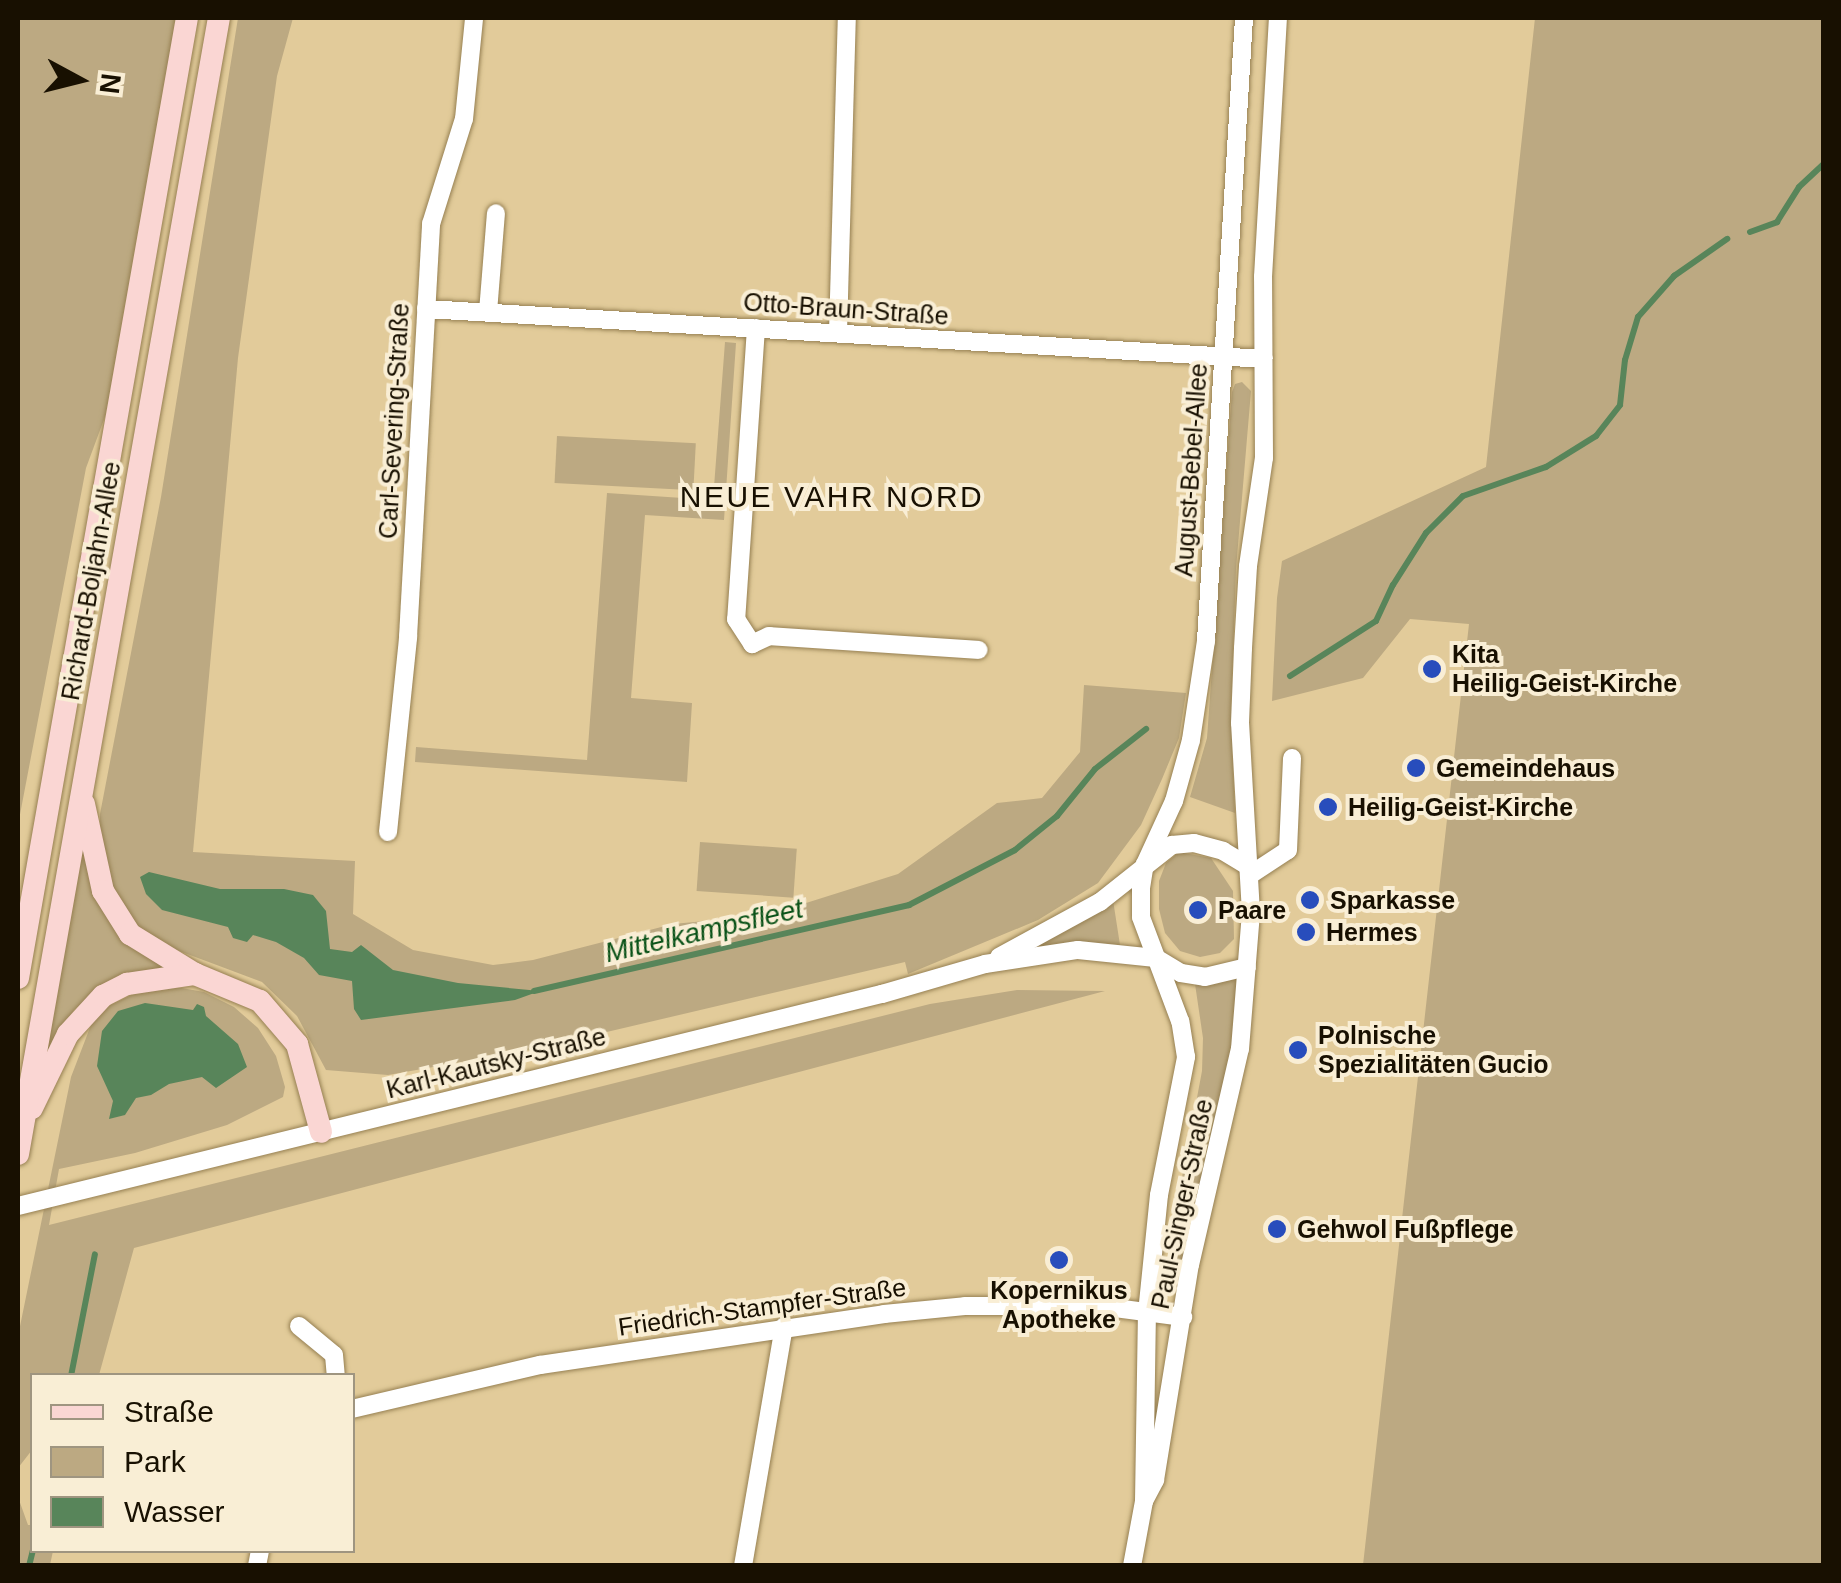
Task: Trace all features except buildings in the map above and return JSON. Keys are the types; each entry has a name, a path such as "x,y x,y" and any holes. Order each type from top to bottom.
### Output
{"main road":[{"name":"Richard-Boljahn-Allee","path":"18,978 188,18"},
{"name":"Richard-Boljahn-Allee","path":"18,1154 219,18"},
{"path":"81,791 95,864 113,910 130,934 196,974 260,1001 297,1044 321,1132"},
{"path":"18,888 40,852"},
{"path":"23,1124 68,1034 103,996 128,984 196,974"}],"street":[{"name":"Carl-Severing-Straße","path":"388,832 408,636 431,224 464,119 474,18"},
{"path":"838,333 847,18"},
{"name":"August-Bebel-Allee","path":"1140,917 1145,864 1174,801 1193,724 1206,640 1244,18"},
{"path":"1278,18 1263,277 1264,458 1248,566 1242,648 1240,724 1249,870 1288,850 1292,758"},
{"path":"488,312 496,213"},
{"name":"Otto-Braun-Straße","path":"426,309 1264,359"},
{"path":"756,328 736,619 752,644 769,636 980,650"},
{"name":"Karl-Kautsky-Straße","path":"985,964 1100,902 1172,845 1194,843 1223,851 1249,870"},
{"name":"Paul-Singer-Straße","path":"1144,1501 1154,1480 1190,1264 1240,1050 1252,913 1249,870"},
{"name":"Paul-Singer-Straße","path":"1132,1566 1144,1501 1147,1313 1159,1196 1186,1057 1180,1021 1140,917"},
{"name":"Karl-Kautsky-Straße","path":"18,1206 882,994 985,964 1078,950 1156,958 1181,973 1205,977 1247,966"},
{"name":"Friedrich-Stampfer-Straße","path":"355,1407 540,1364 784,1326 965,1306 1100,1306 1183,1317"},
{"path":"298,1326 334,1355 336,1373"},
{"path":"743,1566 784,1326"}],"green space":[{"path":"18,18 176,18 106,414 86,468 18,825"},
{"path":"238,18 293,18 277,76 238,358 193,852 355,861 353,914 413,950 493,965 533,960 673,924 768,915 898,874 997,803 1042,798 1080,752 1084,685 1186,693 1179,738 1141,825 1098,883 1038,920 908,974 905,962 530,1050 388,1075 326,1070 297,1016 262,982 166,946 135,925 121,910 100,848 100,814 161,497"},
{"path":"1535,18 1823,18 1823,1565 1363,1565 1469,624 1410,619 1363,678 1272,701 1277,598 1282,561 1486,467"},
{"path":"725,342 736,343 724,520 645,515 631,698 692,703 687,782 415,762 416,747 587,760 607,493 713,500"},
{"path":"1242,382 1251,391 1236,569 1231,715 1235,813 1190,797 1207,738 1232,392 1235,384"},
{"path":"557,436 696,443 693,490 555,483"},
{"path":"700,842 797,849 793,898 697,891"},
{"path":"1179,852 1211,858 1233,891 1234,939 1220,953 1200,957 1180,951 1165,933 1159,909 1159,881 1166,863"},
{"path":"80,857 86,859 88,871 176,968 102,988 75,1009 51,1042 47,1041"},
{"path":"1113,900 1120,945 1080,943 1035,948"},
{"path":"1236,978 1236,1026 1218,1124 1182,1271 1171,1276 1167,1272 1170,1241 1202,1071 1203,1038 1195,984"},
{"path":"176,987 204,992 234,1007 258,1028 276,1056 285,1087 283,1097 227,1125 135,1153 59,1169 49,1225 930,1004 1017,990 1105,991 134,1248 100,1373 30,1373 30,1453 18,1468 18,1336 71,1077 96,1012 144,989"},
{"path":"18,1497 30,1525 30,1553 53,1553 50,1565 18,1565"}],"water":[{"path":"149,872 220,889 284,889 313,895 326,911 330,949 352,952 361,945 393,970 458,983 540,991 515,1000 361,1020 354,1009 352,981 319,975 304,958 276,942 253,935 247,942 233,938 228,927 162,910 146,894 140,877"},
{"path":"145,1003 193,1010 197,1004 204,1007 206,1016 238,1044 247,1067 216,1088 202,1077 169,1084 151,1095 136,1098 125,1115 109,1119 113,1101 97,1066 102,1031 118,1011"}],"waterway":[{"name":"Mittelkampsfleet","path":"1750,232 1777,222 1799,187 1824,164"},
{"name":"Mittelkampsfleet","path":"1290,676 1376,621 1393,585 1426,533 1463,496 1546,467 1596,436 1620,405 1625,360 1638,317 1674,276 1727,239"},
{"name":"Mittelkampsfleet","path":"534,991 909,905 1015,850 1057,816 1095,769 1146,729"},
{"name":"Mittelkampsfleet","path":"72,1373 95,1254"},
{"name":"Mittelkampsfleet","path":"29,1566 32,1553"}],"place":[{"name":"Kita Heilig-Geist-Kirche","path":"1432,669"},
{"name":"Gemeindehaus","path":"1416,768"},
{"name":"Heilig-Geist-Kirche","path":"1328,807"},
{"name":"Sparkasse","path":"1310,900"},
{"name":"Paare","path":"1198,910"},
{"name":"Hermes","path":"1306,932"},
{"name":"Polnische Spezialitäten Gucio","path":"1298,1050"},
{"name":"Gehwol Fußpflege","path":"1277,1229"},
{"name":"Kopernikus Apotheke","path":"1059,1260"}],"district":[{"name":"NEUE VAHR NORD","path":"832,497"}]}
